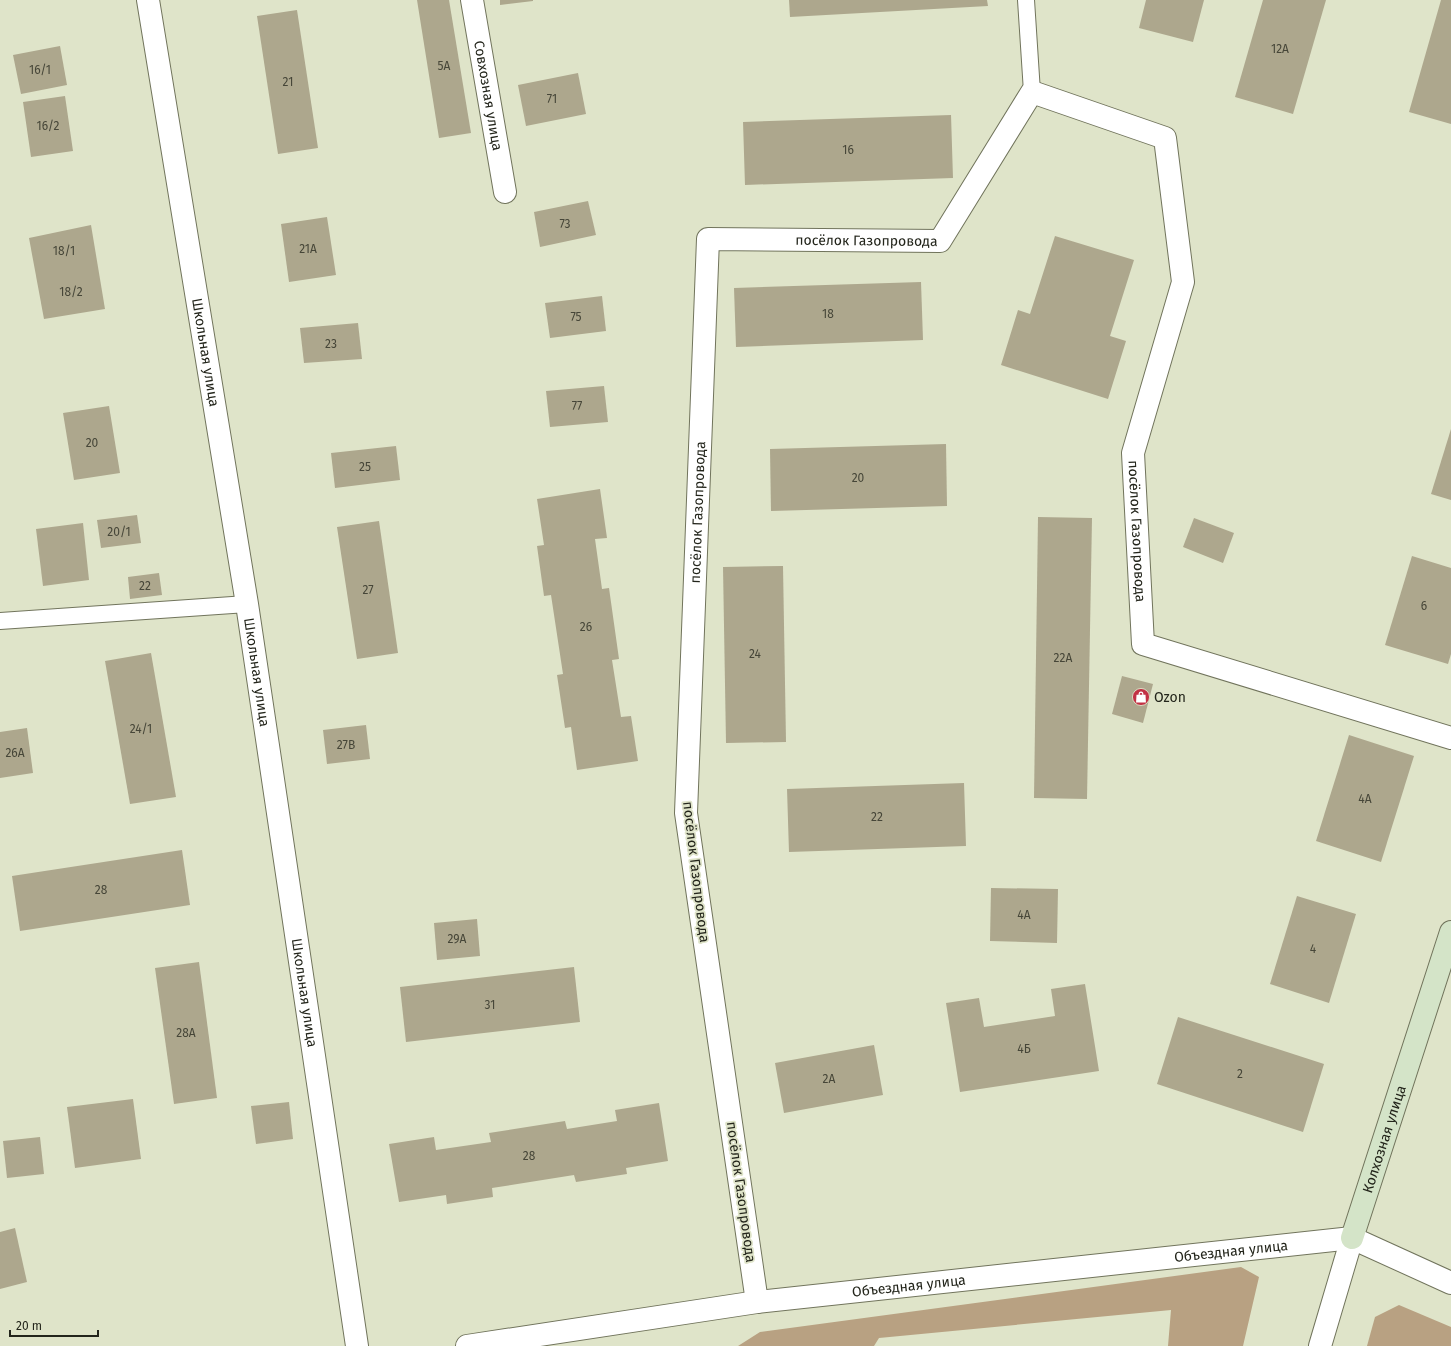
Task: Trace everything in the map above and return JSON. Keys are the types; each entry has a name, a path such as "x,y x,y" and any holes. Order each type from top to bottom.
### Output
{"main road":[{"name":"Колхозная улица","path":"1352,1238 1451,932"}],"street":[{"name":"Школьная улица","path":"148,0 247,604 357,1346"},
{"name":"Совхозная улица","path":"472,0 505,192"},
{"name":"посёлок Газопровода","path":"757,1302 686,813 708,239 940,241 1032,92 1165,138 1184,282 1132,453 1143,644 1451,738"},
{"name":"Объездная улица","path":"467,1346 757,1302 1352,1238"},
{"path":"1352,1238 1451,1283"},
{"name":"Колхозная улица","path":"1320,1346 1352,1238"}],"lane":[{"path":"1026,0 1032,92"},
{"path":"0,621 247,604"}],"shaded area":[{"path":"1241,1267 1259,1277 1243,1346 1168,1346 1171,1310 879,1338 874,1346 738,1346 760,1332"},
{"path":"1399,1305 1451,1327 1451,1346 1367,1346 1375,1317"}],"building":[{"path":"417,0 449,0 471,133 439,138"},
{"path":"500,0 533,0 533,1 500,5"},
{"path":"789,0 987,0 988,6 790,17"},
{"path":"1146,0 1204,0 1193,42 1139,28"},
{"path":"1263,0 1326,0 1293,114 1235,97"},
{"path":"1441,0 1451,0 1451,124 1409,112"},
{"path":"297,10 318,148 278,154 257,16"},
{"path":"60,46 67,85 21,94 13,55"},
{"path":"578,73 586,114 526,126 518,85"},
{"path":"65,96 73,151 31,157 23,102"},
{"path":"951,115 953,178 745,185 743,122"},
{"path":"588,201 596,235 540,247 534,212"},
{"path":"327,217 336,275 289,282 281,224"},
{"path":"91,225 105,309 44,319 29,238"},
{"path":"1055,236 1134,260 1110,336 1126,341 1108,399 1001,365 1018,310 1030,314"},
{"path":"921,282 923,340 736,347 734,288"},
{"path":"602,296 606,331 550,338 545,303"},
{"path":"358,323 362,359 304,363 300,328"},
{"path":"604,386 608,422 550,427 546,391"},
{"path":"109,406 120,473 74,480 63,413"},
{"path":"1451,429 1451,500 1431,494"},
{"path":"946,444 947,506 771,511 770,449"},
{"path":"396,446 400,480 335,488 331,453"},
{"path":"600,489 607,538 595,539 602,589 609,588 619,659 612,660 621,717 631,716 638,761 577,770 571,727 565,728 557,675 563,674 551,595 544,596 537,546 544,545 537,499"},
{"path":"137,515 141,543 101,548 97,520"},
{"path":"1038,517 1092,518 1087,799 1034,798"},
{"path":"1194,518 1234,533 1223,563 1183,547"},
{"path":"379,521 398,653 357,659 337,527"},
{"path":"83,523 89,580 43,586 36,529"},
{"path":"1412,556 1451,568 1451,654 1448,664 1385,645"},
{"path":"783,566 786,742 726,743 723,567"},
{"path":"159,573 162,595 130,599 128,577"},
{"path":"151,653 176,797 130,804 105,661"},
{"path":"1122,676 1153,684 1143,723 1112,714"},
{"path":"366,725 370,759 327,764 323,730"},
{"path":"27,728 33,773 0,778 0,732"},
{"path":"1349,735 1414,756 1381,862 1316,841"},
{"path":"964,783 966,846 789,852 787,789"},
{"path":"182,850 190,905 20,931 12,876"},
{"path":"991,888 1058,889 1057,943 990,941"},
{"path":"1297,896 1356,914 1329,1003 1270,984"},
{"path":"477,919 480,956 437,960 434,923"},
{"path":"199,962 217,1098 174,1104 155,968"},
{"path":"574,967 580,1022 406,1042 400,987"},
{"path":"1085,984 1099,1071 960,1092 946,1003 979,998 984,1027 1055,1016 1051,989"},
{"path":"1178,1017 1324,1064 1303,1132 1157,1084"},
{"path":"874,1045 883,1095 784,1113 775,1063"},
{"path":"133,1099 141,1159 75,1168 67,1107"},
{"path":"289,1102 293,1139 256,1144 251,1106"},
{"path":"659,1103 668,1161 626,1168 627,1174 576,1182 574,1175 492,1188 493,1197 447,1204 446,1195 399,1202 389,1144 434,1137 436,1150 491,1142 489,1133 565,1121 567,1129 617,1121 615,1110"},
{"path":"40,1137 44,1174 7,1178 3,1141"},
{"path":"15,1228 27,1282 0,1289 0,1232"}],"place":[{"name":"Ozon","path":"1141,697"}]}
